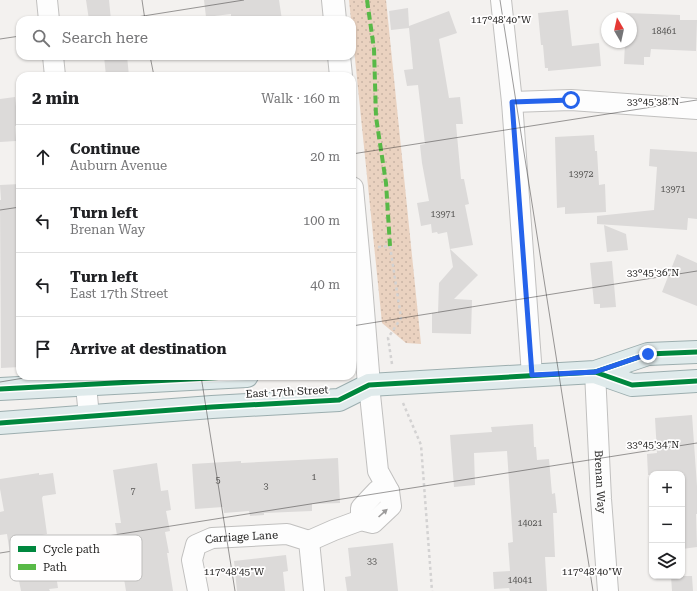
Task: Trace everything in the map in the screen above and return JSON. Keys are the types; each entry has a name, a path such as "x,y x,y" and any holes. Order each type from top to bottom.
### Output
{"main road":[{"name":"East 17th Street","path":"0,423 252,404 339,400 369,385 595,372 648,354 697,352"},
{"name":"East 17th Street","path":"595,372 632,385 697,381"},
{"name":"East 17th Street","path":"356,379 369,385"},
{"name":"East 17th Street","path":"0,389 86,380"}],"street":[{"path":"48,0 50,16"},
{"path":"333,0 335,16"},
{"path":"501,0 512,102 532,375"},
{"path":"53,60 55,72"},
{"path":"339,60 341,72"},
{"path":"512,102 571,100 697,109"},
{"path":"314,591 309,541 361,520 361,508 368,499 377,491 389,491 378,471 356,230"},
{"name":"Brenan Way","path":"595,372 601,499 608,591"},
{"path":"86,380 89,416"},
{"name":"Carriage Lane","path":"198,591 192,560 196,545 212,538 287,534 309,541"}],"path":[{"path":"374,248 390,246 401,318 388,338 395,383 420,446 432,591"}],"shaded area":[{"path":"349,0 386,0 421,344 406,343 382,323 355,60 356,16 351,16"}],"building":[{"path":"86,0 109,0 111,16 88,16"},
{"path":"204,0 279,0 281,16 231,16 231,14 206,16"},
{"path":"408,8 409,26 449,11 457,33 439,39 449,98 460,97 463,124 456,124 461,179 464,179 469,204 465,205 473,245 450,249 478,275 454,299 472,300 471,334 432,333 432,313 438,313 439,283 453,267 447,232 438,234 437,232 432,233 431,224 421,226 417,203 429,201 420,145 425,144 418,85 407,86 404,70 413,69 409,28 391,30 389,11"},
{"path":"568,10 572,46 599,43 601,66 548,71 548,68 545,68 538,13"},
{"path":"637,13 680,15 680,20 697,20 696,51 651,49 650,57 644,57 644,65 624,64 625,48 637,48"},
{"path":"104,60 127,60 129,72 106,72"},
{"path":"15,97 16,141 0,142 0,99"},
{"path":"594,135 595,151 597,151 599,185 605,184 606,212 565,214 565,207 557,208 555,137"},
{"path":"650,149 697,152 697,219 688,218 687,230 597,224 597,216 654,210 657,167 649,166"},
{"path":"16,184 16,367 1,368 1,200 0,185"},
{"path":"604,225 626,234 628,250 607,252"},
{"path":"677,254 697,263 697,306 662,292"},
{"path":"612,261 616,307 600,308 600,304 594,304 590,263"},
{"path":"692,415 697,486 697,547 685,549 685,471 649,471 648,475 647,454 657,453 655,418"},
{"path":"533,424 534,447 536,447 537,460 549,459 552,494 555,493 557,513 553,513 555,557 545,557 547,591 510,591 509,588 494,589 493,572 510,571 508,543 513,542 507,451 474,453 475,485 454,487 450,435 492,432 491,427"},
{"path":"338,458 340,503 312,504 312,511 264,513 264,515 250,516 249,511 224,513 223,507 195,509 192,464"},
{"path":"157,463 161,491 168,490 171,510 166,511 170,531 165,532 173,591 126,591 124,581 142,581 142,535 117,535 115,523 121,523 113,470"},
{"path":"39,473 39,475 53,473 56,494 43,496 42,498 47,534 10,535 10,554 7,534 0,535 0,512 4,511 0,489 0,479"},
{"path":"393,543 398,591 347,591 345,577 351,576 348,548"},
{"path":"286,555 288,571 283,572 285,591 237,591 234,561"},
{"path":"685,576 692,576 693,591 672,591 671,579 685,579"},
{"path":"19,581 57,581 58,588 49,589 50,591 21,591"}],"marked path":[{"path":"367,0 374,49 376,117 386,183 390,246"}],"cycle path":[{"path":"0,423 212,407 339,400 369,385 595,372 648,354 697,352"},
{"path":"595,372 632,385 697,381"},
{"path":"0,389 171,380"}],"route":[{"path":"571,100 512,102 532,375 595,372 648,354"}]}
